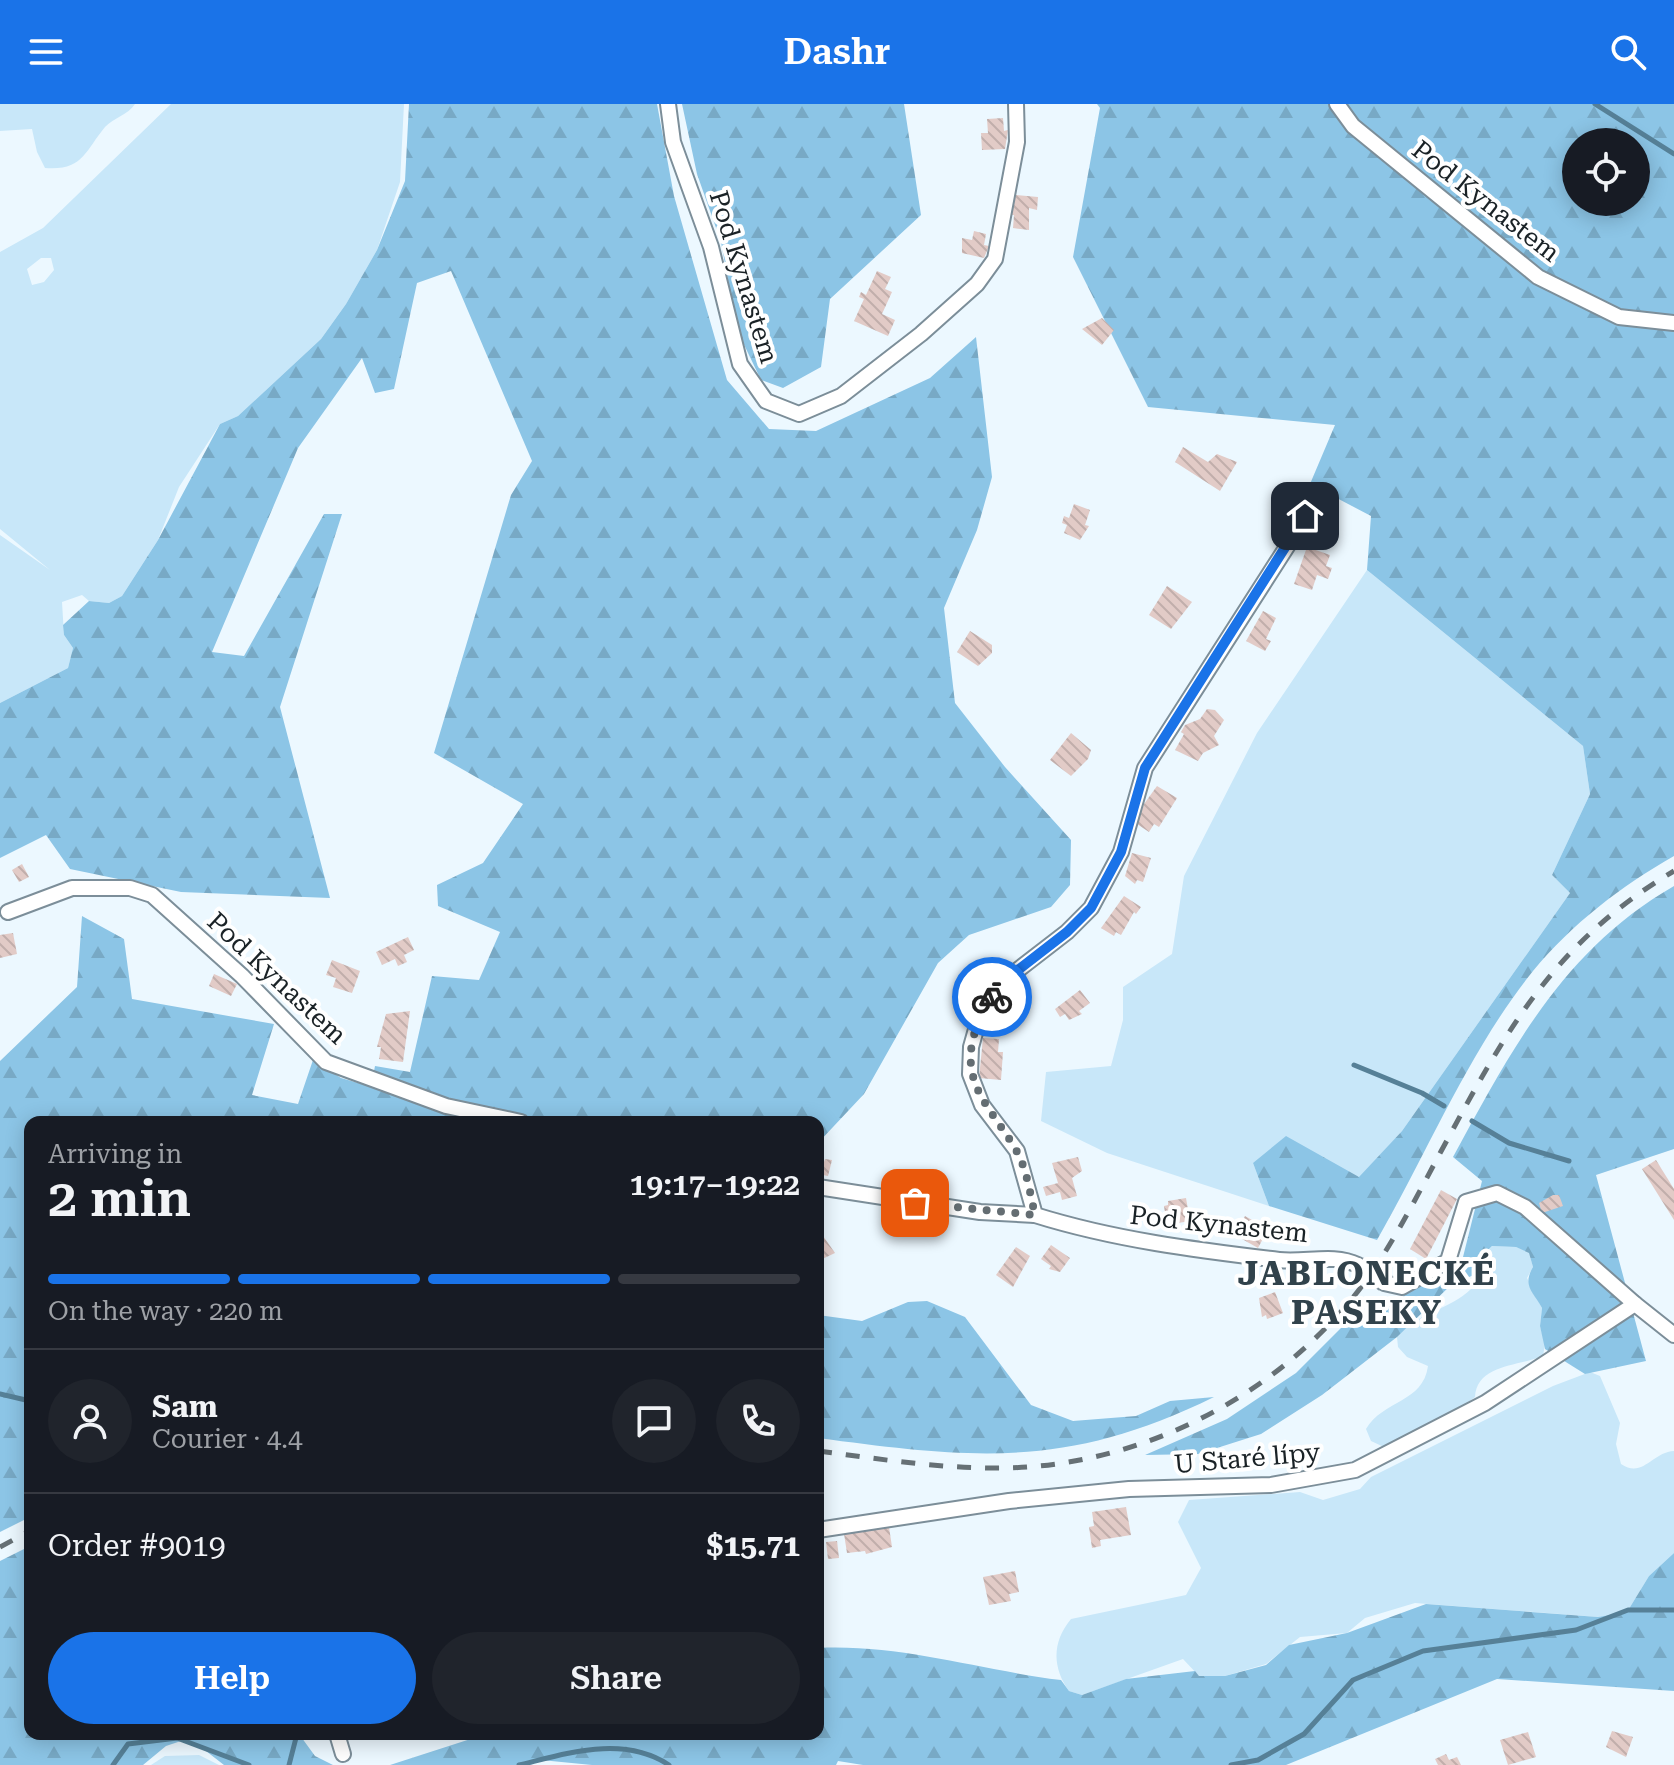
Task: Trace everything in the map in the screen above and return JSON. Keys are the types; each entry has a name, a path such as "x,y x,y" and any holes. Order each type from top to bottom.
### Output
{"street":[{"name":"Pod Kynastem","path":"668,104 673,142 711,247 740,364 766,401 799,414 841,396 921,334 977,284 995,259 1017,142 1016,104"},
{"name":"Pod Kynastem","path":"1337,104 1353,126 1538,277 1619,317 1674,323"},
{"path":"1035,1215 1017,1151 982,1105 970,1074 971,1047 982,1008 1014,973 1067,932 1091,908 1121,852 1145,768 1297,531 1312,500"},
{"name":"Pod Kynastem","path":"8,912 72,888 130,888 152,895 242,976 326,1062 446,1106 493,1116"},
{"name":"Pod Kynastem","path":"824,1188 980,1212 1035,1215 1133,1241 1285,1261 1343,1258 1384,1283 1402,1287 1448,1261 1466,1202 1497,1193 1525,1207 1635,1304"},
{"path":"1635,1304 1674,1335"},
{"name":"U Staré lípy","path":"824,1529 1009,1501 1129,1489 1271,1485 1355,1470 1485,1403 1635,1304"},
{"path":"339,1740 343,1754"}],"shaded area":[{"path":"0,104 135,104 105,127 75,163 45,168 37,152 32,129 0,131"},
{"path":"171,104 404,104 400,182 377,250 346,304 321,339 238,416 220,424 179,487 158,540 122,596 109,603 89,601 82,595 62,602 64,635 73,648 68,668 0,703 0,535 50,570 0,529 0,252 43,228","holes":["41,258 51,258 54,270 44,282 32,285 27,269"]},
{"path":"1367,570 1583,746 1590,794 1552,875 1570,893 1402,1131 1359,1178 1253,1163 1269,1206 1107,1153 1041,1121 1046,1072 1111,1066 1123,1020 1123,987 1172,954 1184,876 1257,733"},
{"path":"1492,1246 1516,1247 1529,1252 1533,1267 1527,1278 1542,1308 1543,1356 1491,1372 1483,1378 1475,1397 1451,1415 1386,1448 1371,1441 1366,1429 1373,1419 1411,1395 1425,1378 1428,1366 1407,1357 1398,1347 1397,1337 1415,1322 1471,1289"},
{"path":"1590,1372 1600,1376 1620,1423 1616,1444 1621,1464 1629,1468 1642,1467 1666,1452 1674,1451 1674,1553 1649,1576 1627,1612 1598,1617 1415,1603 1365,1618 1347,1633 1300,1637 1266,1664 1225,1676 1199,1676 1183,1659 1082,1695 1069,1691 1063,1682 1056,1655 1060,1637 1071,1619 1186,1595 1201,1568 1178,1522 1189,1500 1300,1492 1323,1500 1360,1489 1371,1477 1553,1386"},
{"path":"199,1755 219,1765 151,1765 165,1756"}],"green space":[{"path":"409,104 657,104 674,196 727,380 769,429 816,431 930,378 976,337 992,477 977,530 944,608 955,703 1005,767 1071,840 1070,885 1051,907 969,935 938,963 864,1094 824,1137 824,1116 518,1116 445,1099 373,1076 375,1066 410,1072 432,976 479,980 500,932 438,906 437,885 483,863 523,804 434,753 511,495 532,461 451,271 417,283 394,389 375,393 362,358 298,448 212,652 244,656 324,514 342,514 280,707 330,898 181,892 70,869 46,835 0,858 0,703 68,668 73,648 64,635 63,625 89,601 109,603 122,596 158,540 220,424 238,416 321,339 346,304 377,250 405,181"},
{"path":"682,104 904,104 921,215 830,299 821,367 783,388 761,380 737,330 721,242 697,174"},
{"path":"1097,104 1674,104 1674,856 1598,907 1564,937 1533,971 1510,1001 1469,1067 1377,1240 1269,1206 1253,1163 1286,1136 1359,1177 1402,1131 1570,893 1552,875 1590,794 1583,746 1367,570 1371,516 1310,484 1335,425 1148,407 1073,257 1100,108"},
{"path":"1674,886 1674,1149 1596,1175 1646,1361 1585,1374 1545,1349 1540,1326 1542,1308 1532,1293 1528,1279 1533,1267 1529,1253 1516,1247 1492,1246 1485,1253 1485,1270 1451,1285 1397,1337 1322,1395 1261,1434 1198,1454 1145,1455 1227,1419 1296,1373 1355,1314 1392,1303 1463,1257 1482,1181 1453,1157 1497,1078 1544,1005 1571,971 1601,940"},
{"path":"82,916 124,939 132,999 274,1024 252,1095 298,1104 313,1060 341,1078 473,1116 24,1116 24,1520 0,1532 0,1061 77,987"},
{"path":"927,1301 965,1317 1031,1405 1073,1421 1136,1416 1170,1401 1214,1397 1112,1437 1066,1447 1020,1452 925,1451 824,1439 824,1316 862,1321 908,1302"},
{"path":"24,1549 24,1740 184,1740 166,1746 143,1765 0,1765 0,1561"},
{"path":"1674,1553 1674,1691 1497,1679 1286,1765 863,1765 838,1761 836,1765 592,1765 541,1760 530,1765 390,1765 467,1740 824,1740 824,1648 910,1654 1061,1680 1069,1691 1082,1695 1126,1679 1195,1671 1199,1676 1225,1676 1266,1665 1289,1645 1347,1633 1426,1604 1598,1617 1627,1612 1649,1576"},
{"path":"184,1740 303,1740 315,1756 333,1765 224,1765 197,1744"}],"building":[{"path":"1003,118 1004,131 1008,130 1005,149 982,150 981,133 988,133 987,119"},
{"path":"1016,195 1038,197 1037,210 1029,208 1029,230 1013,228 1014,215 1010,215"},
{"path":"974,231 986,234 984,245 989,246 984,258 962,253 962,238 972,240"},
{"path":"877,271 891,277 885,289 892,292 882,314 895,320 888,336 854,321 864,299 859,297 861,292 866,295"},
{"path":"1102,318 1114,330 1102,345 1082,329"},
{"path":"1183,447 1208,462 1217,454 1237,462 1220,491 1175,462"},
{"path":"1074,504 1090,510 1085,525 1089,526 1080,540 1064,533 1067,525 1062,523 1064,516 1069,518"},
{"path":"1307,547 1330,555 1326,566 1332,568 1328,579 1317,575 1312,590 1294,584"},
{"path":"1167,586 1192,602 1171,629 1149,615"},
{"path":"1263,611 1276,618 1266,639 1271,641 1265,651 1246,641"},
{"path":"970,631 992,645 992,653 978,666 957,652"},
{"path":"1207,709 1215,710 1224,720 1214,736 1219,745 1203,753 1198,761 1175,750 1184,734 1181,732 1185,725 1200,719"},
{"path":"1071,733 1091,750 1088,759 1071,776 1050,760"},
{"path":"1157,786 1177,798 1159,827 1154,824 1149,832 1137,824 1144,804"},
{"path":"1132,853 1151,858 1143,882 1137,880 1135,884 1125,876"},
{"path":"22,864 29,877 19,882 12,870"},
{"path":"1124,896 1141,907 1136,914 1134,912 1121,935 1116,932 1114,936 1101,928"},
{"path":"13,933 17,954 0,958 0,935"},
{"path":"408,937 414,950 404,955 407,962 398,966 395,959 382,965 376,952"},
{"path":"332,960 360,971 352,993 333,987 336,978 326,975"},
{"path":"214,974 237,984 231,996 209,986"},
{"path":"1080,990 1090,1003 1079,1011 1082,1014 1069,1020 1065,1014 1060,1017 1055,1009"},
{"path":"410,1011 403,1062 379,1059 381,1047 377,1047 386,1014"},
{"path":"983,1038 999,1039 998,1052 1003,1052 1001,1080 979,1078"},
{"path":"1078,1157 1082,1171 1072,1178 1077,1196 1062,1200 1060,1192 1046,1196 1043,1187 1058,1183 1052,1163"},
{"path":"825,1159 832,1160 828,1176 824,1175"},
{"path":"1656,1160 1674,1189 1674,1220 1642,1169"},
{"path":"1441,1190 1457,1199 1426,1259 1410,1249"},
{"path":"1559,1195 1563,1206 1542,1213 1539,1203"},
{"path":"1186,1198 1190,1221 1172,1224 1171,1220 1166,1221 1164,1206 1168,1205 1168,1201"},
{"path":"1245,1216 1268,1229 1258,1248 1235,1235"},
{"path":"824,1237 835,1253 824,1258"},
{"path":"1051,1245 1070,1258 1060,1272 1049,1269 1051,1266 1041,1259"},
{"path":"1016,1247 1030,1256 1013,1287 996,1275"},
{"path":"1275,1292 1283,1313 1267,1319 1266,1315 1262,1317 1259,1298"},
{"path":"1126,1507 1131,1535 1100,1540 1101,1546 1092,1548 1089,1527 1094,1526 1092,1512"},
{"path":"889,1527 892,1547 866,1554 865,1551 847,1553 844,1534"},
{"path":"837,1541 839,1558 828,1559 826,1542"},
{"path":"1015,1571 1019,1592 1009,1594 1011,1601 989,1605 983,1577"},
{"path":"1612,1731 1633,1737 1626,1757 1606,1747"},
{"path":"1528,1732 1536,1757 1508,1765 1500,1740"},
{"path":"1446,1754 1449,1760 1457,1757 1461,1765 1438,1765 1435,1759"}],"waterway":[{"path":"1595,104 1674,154"},
{"path":"1354,1065 1422,1093 1444,1106"},
{"path":"1472,1121 1509,1143 1569,1161"},
{"path":"0,1394 24,1400"},
{"path":"1231,1765 1258,1760 1304,1734 1353,1680 1423,1651 1576,1630 1628,1610 1674,1610"},
{"path":"113,1765 128,1744 161,1740"},
{"path":"182,1740 249,1765"},
{"path":"289,1765 295,1740"},
{"path":"519,1765 596,1749 633,1751 669,1765"}],"railway":[{"path":"824,1452 958,1467 1057,1464 1110,1453 1161,1436 1210,1414 1256,1386 1299,1353 1337,1316 1370,1275 1491,1062 1539,990 1566,957 1597,927 1674,871"},
{"path":"0,1547 24,1534"}],"way so far":[{"path":"915,1203 980,1212 1035,1215 1017,1151 982,1105 970,1074 971,1047 976,1028 982,1008 992,997"}],"district":[{"name":"JABLONECKÉ PASEKY","path":"1367,1292"}],"route":[{"path":"992,997 1014,973 1067,932 1091,908 1121,852 1145,768 1305,516"}]}
